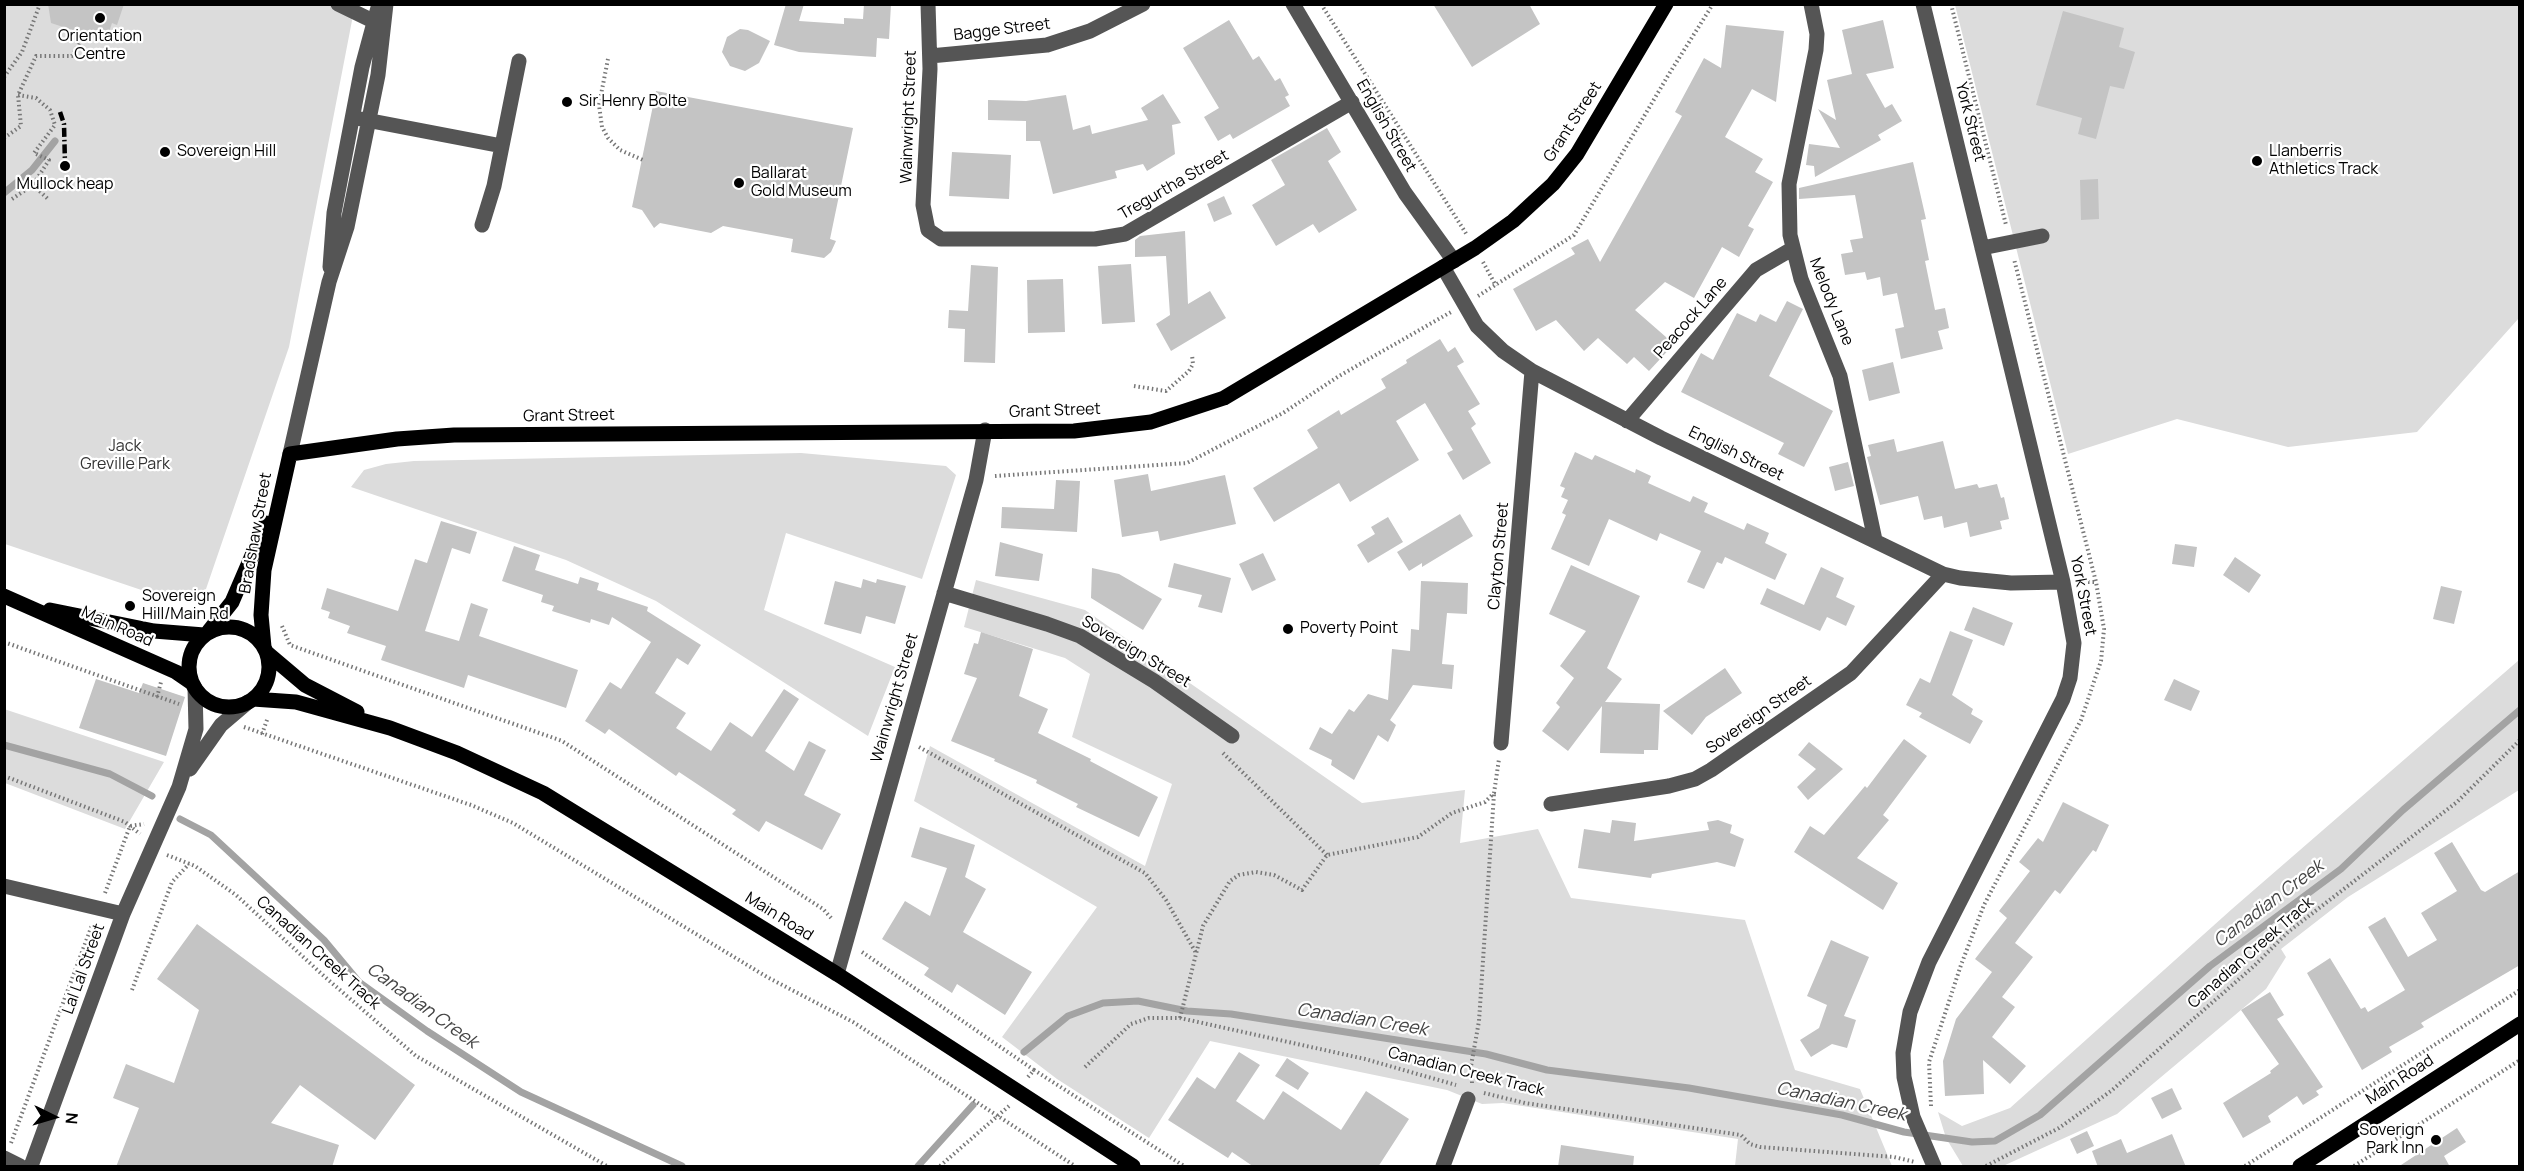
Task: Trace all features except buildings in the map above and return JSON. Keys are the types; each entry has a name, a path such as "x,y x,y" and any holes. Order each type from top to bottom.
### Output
{"main road":[{"name":"Grant Street","path":"288,460 387,440 454,435 985,430 1050,432 1135,425 1189,412 1239,391 1475,248 1527,209 1553,184 1593,129 1666,4"},
{"name":"Bradshaw Street","path":"265,649 261,615 267,550 288,460"},
{"name":"Bradshaw Street","path":"206,633 223,616 235,595 288,460"},
{"name":"Main Road","path":"4,596 27,604 128,627 174,634 206,633"},
{"name":"Main Road","path":"27,604 91,636 176,672 193,686"},
{"path":"222,627 238,627 253,634 265,649 269,664 267,678 262,690 250,701 234,707 218,706 205,699 193,686 189,670 190,657 195,644 206,633 222,627"},
{"name":"Main Road","path":"265,649 285,670 311,688 390,728 493,769 576,812 837,974 1133,1167"},
{"name":"Main Road","path":"250,701 296,702 390,728"},
{"name":"Main Road","path":"2300,1167 2520,1024"}],"street":[{"path":"338,4 373,21"},
{"name":"Bradshaw Street","path":"329,282 331,231 352,118 373,21 379,4"},
{"name":"Bradshaw Street","path":"288,460 329,282 347,227 381,60 386,4"},
{"name":"Wainwright Street","path":"928,4 930,56 923,205 928,230"},
{"name":"Bagge Street","path":"930,56 1047,45 1090,31 1143,4"},
{"name":"English Street","path":"1293,4 1448,264 1464,305 1491,342 1532,371 1627,421 1943,573 1960,578 2011,583 2063,582"},
{"name":"Melody Lane","path":"1811,4 1817,34 1789,184 1792,249 1801,279 1840,376 1875,540"},
{"name":"York Street","path":"1923,4 2063,582 2074,643 2070,678 2063,699 1929,962 1914,1000 1905,1038 1903,1064 1906,1091 1913,1117 1934,1167"},
{"path":"482,225 502,146 519,61"},
{"name":"Tregurtha Street","path":"928,230 943,239 1095,239 1121,236 1352,102"},
{"path":"352,118 502,146"},
{"path":"1982,248 2042,236"},
{"name":"Peacock Lane","path":"1627,421 1756,270 1792,249"},
{"name":"Clayton Street","path":"1501,743 1532,371"},
{"name":"Wainwright Street","path":"837,974 976,478 985,430"},
{"name":"Sovereign Street","path":"1551,804 1669,786 1704,774 1851,673 1943,573"},
{"name":"Sovereign Street","path":"944,593 1080,636 1154,681 1232,736"},
{"name":"Lal Lal Street","path":"179,787 196,729 193,686"},
{"name":"Lal Lal Street","path":"31,1167 123,914 154,844 155,824 221,725 250,701"},
{"path":"4,886 123,914"},
{"path":"1443,1167 1468,1092"},
{"path":"5,1158 20,1167"}],"path":[{"path":"4,76 22,52 40,4"},
{"path":"1321,4 1475,248 1496,286"},
{"path":"976,478 1187,463 1283,413 1339,376 1496,286 1574,235 1713,4"},
{"path":"1931,1112 1929,1062 1961,965 1984,905 2081,720 2100,661 2104,629 2098,590 1951,4"},
{"path":"4,138 21,126 18,95 36,56 72,56 83,36"},
{"path":"608,59 599,113 608,138 627,155 643,160"},
{"path":"12,199 33,185 49,160 34,153 55,125 50,110 36,98 18,95"},
{"path":"33,185 49,200"},
{"path":"1134,386 1166,391 1189,371 1193,364 1192,355"},
{"path":"261,615 280,622 290,645 562,741 823,909 867,956 1033,1071 1184,1167"},
{"path":"4,642 186,707"},
{"path":"240,726 471,805 513,822 767,976 853,1022 1076,1167"},
{"path":"902,739 1145,873 1166,900 1196,953"},
{"name":"Canadian Creek Track","path":"1986,1167 2059,1128 2111,1091 2254,966 2288,932 2457,802 2520,740"},
{"path":"1468,1092 1477,1035 1494,793 1501,743"},
{"path":"1216,747 1326,855"},
{"name":"Canadian Creek Track","path":"4,776 130,826 171,858 189,864 236,895 325,978 416,1056 607,1167"},
{"path":"1180,1018 1203,926 1230,881 1249,872 1264,873 1302,890 1326,855 1418,837 1452,813 1485,802 1494,793"},
{"path":"5,1158 130,826 155,824"},
{"path":"132,990 172,882 189,864"},
{"path":"2245,1167 2520,990"},
{"name":"Canadian Creek Track","path":"1085,1067 1131,1024 1149,1018 1180,1018 1365,1059 1468,1092"},
{"path":"2354,1167 2520,1060"},
{"name":"Canadian Creek Track","path":"1482,1092 1525,1103 1741,1135 1750,1144 1760,1147 1894,1157 1916,1163"},
{"path":"940,1167 1005,1112"}],"green space":[{"name":"Sovereign Hill","path":"5,5 355,5 289,347 206,589 177,602 5,544"},
{"name":"Llanberris Athletics Track","path":"1955,5 2519,5 2519,318 2417,432 2288,447 2177,419 2068,454"},
{"path":"801,453 946,466 956,475 922,579 786,533 764,610 895,667 868,736 656,601 566,560 351,487 364,470 386,464 414,461"},
{"path":"976,580 1085,610 1362,803 1465,790 1460,843 1538,829 1571,898 1745,920 1795,1070 1860,1089 1892,1166 1735,1166 1738,1139 1503,1103 1482,1104 1447,1090 1210,1041 1149,1138 1057,1079 1002,1037 1097,907 914,801 930,746 1145,866 1172,784 1072,737 1090,674 1065,658 964,627"},
{"path":"2519,660 2519,790 2348,897 2281,949 2286,957 2266,989 2117,1114 2003,1166 1963,1166 1946,1138 1938,1112 1962,1126 2010,1108 2232,909"},
{"path":"4,709 164,762 125,829 5,783"}],"waterway":[{"path":"4,193 32,170 55,141"},
{"name":"Canadian Creek","path":"1024,1052 1068,1016 1103,1003 1138,1001 1187,1011 1231,1014 1486,1054 1547,1070 1689,1088 1842,1115 1904,1132 1972,1142 1995,1141 2040,1115 2210,966 2341,869 2403,810 2520,710"},
{"name":"Canadian Creek","path":"4,745 110,774 152,796"},
{"name":"Canadian Creek","path":"180,819 211,835 324,940 359,982 427,1031 521,1092 682,1166"},
{"name":"Canadian Creek","path":"918,1166 973,1105"}],"railway":[{"path":"60,112 64,124 65,164"}],"place":[{"name":"Orientation Centre","path":"100,18"},
{"name":"Sir Henry Bolte","path":"567,102"},
{"name":"Sovereign Hill","path":"165,152"},
{"name":"Llanberris Athletics Track","path":"2257,161"},
{"name":"Mullock heap","path":"65,166"},
{"name":"Ballarat Gold Museum","path":"739,183"},
{"name":"Sovereign Hill/Main Rd","path":"130,606"},
{"name":"Poverty Point","path":"1288,629"},
{"name":"Soverign Park Inn","path":"2436,1140"}],"park label":[{"name":"Jack Greville Park","path":"125,456"}]}
